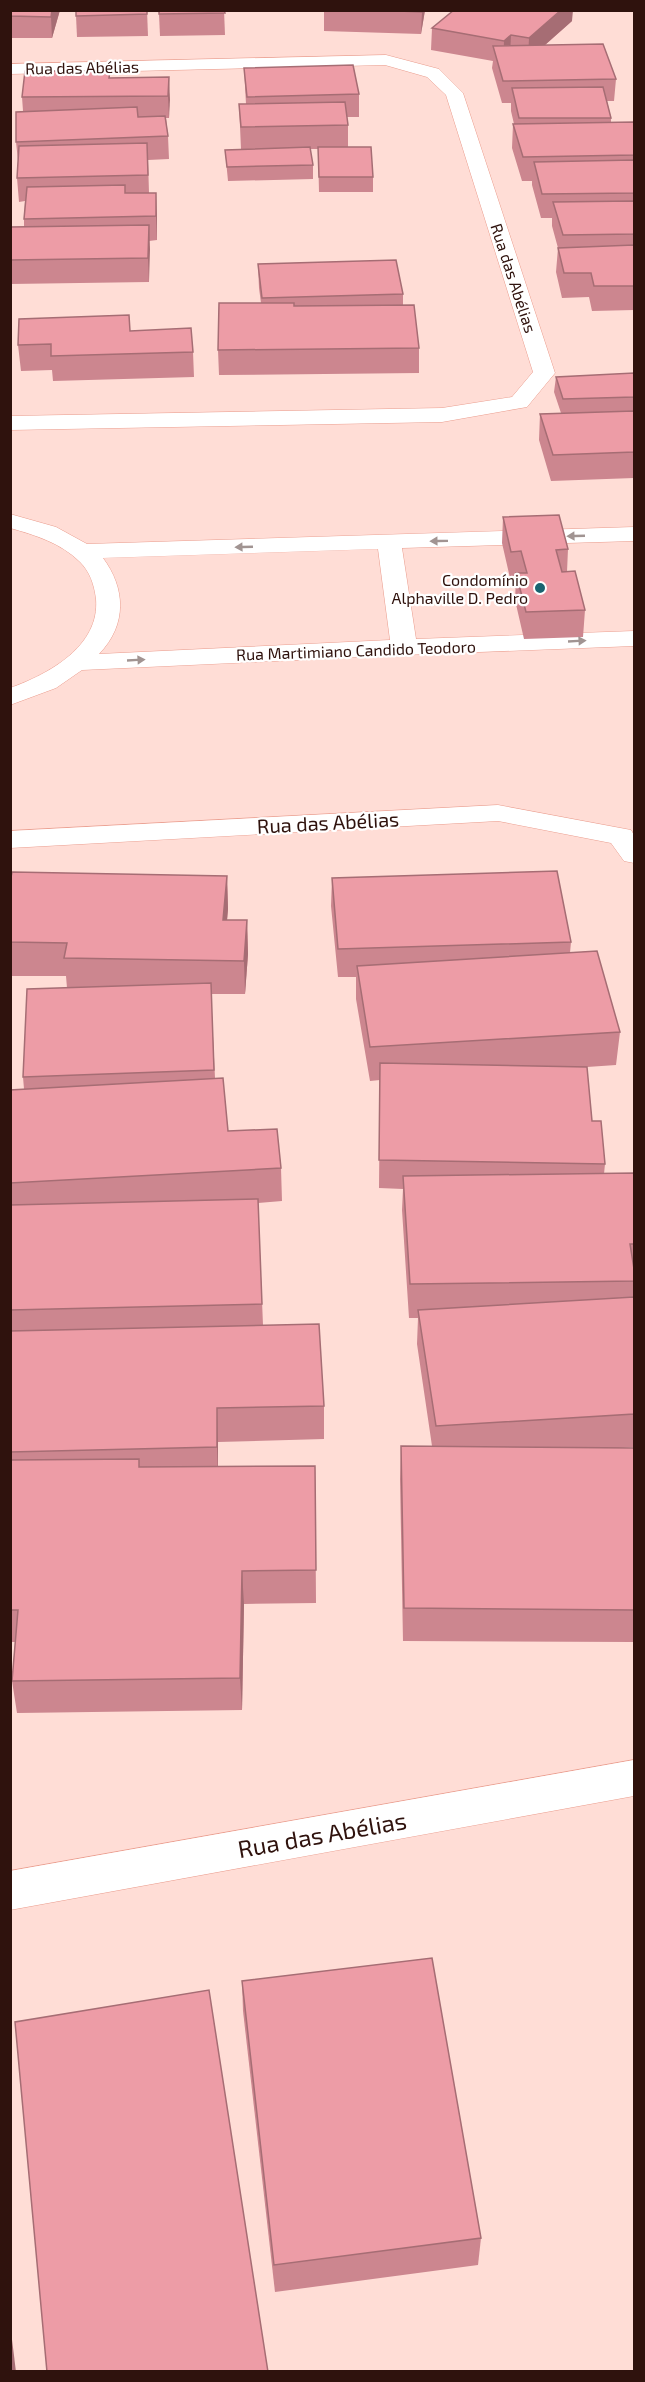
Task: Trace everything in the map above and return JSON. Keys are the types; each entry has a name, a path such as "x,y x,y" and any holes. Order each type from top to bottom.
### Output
{"street":[{"name":"Rua das Abélias","path":"10,69 386,60 433,73 454,93 544,373 519,402 442,415 10,423"},
{"path":"10,521 41,529 83,551 104,576 112,605 103,634 77,663 32,690 10,697"},
{"path":"83,551 634,534"},
{"path":"389,542 404,647"},
{"name":"Rua Martimiano Candido Teodoro","path":"77,663 404,647 634,639"},
{"name":"Rua das Abélias","path":"10,840 498,813 621,836 634,855"},
{"name":"Rua das Abélias","path":"10,1891 634,1778"}],"building":[{"path":"10,10 52,10 51,17 10,16"},
{"path":"76,10 147,10 147,14 76,16"},
{"path":"159,10 224,10 225,13 159,14"},
{"path":"373,10 422,10 422,12"},
{"path":"454,10 561,10 529,38 511,35 504,41 432,28"},
{"path":"603,44 616,79 503,81 493,46"},
{"path":"353,65 359,94 247,97 244,68"},
{"path":"25,71 110,71 109,78 169,77 168,96 22,97"},
{"path":"603,87 611,118 519,118 512,88"},
{"path":"345,102 348,125 241,127 239,104"},
{"path":"137,107 138,117 165,116 168,136 16,142 16,112"},
{"path":"634,122 634,155 523,157 513,124"},
{"path":"147,143 148,175 17,178 19,146"},
{"path":"310,147 313,165 227,167 225,150"},
{"path":"318,147 371,147 373,177 319,177"},
{"path":"634,160 634,193 542,194 534,162"},
{"path":"125,185 125,193 156,193 156,216 24,219 27,187"},
{"path":"634,201 634,234 563,235 553,202"},
{"path":"149,225 148,258 10,260 10,227"},
{"path":"634,245 634,286 594,286 591,273 564,273 558,248"},
{"path":"396,260 403,294 262,298 258,264"},
{"path":"219,303 294,303 294,306 414,305 419,348 218,350"},
{"path":"129,315 130,331 191,328 193,352 51,356 51,344 18,345 19,319"},
{"path":"634,373 634,397 563,399 556,377"},
{"path":"634,411 634,452 553,455 540,414"},
{"path":"559,515 568,549 556,550 562,572 575,571 585,610 526,612 516,573 527,573 521,551 511,552 503,517"},
{"path":"557,871 571,942 338,949 332,878"},
{"path":"12,872 227,876 223,920 247,920 244,961 64,958 67,943 10,942"},
{"path":"597,951 620,1032 370,1047 357,966"},
{"path":"211,983 214,1070 23,1077 27,989"},
{"path":"380,1063 587,1067 592,1121 601,1121 605,1164 379,1160"},
{"path":"223,1078 228,1131 277,1129 281,1168 10,1183 10,1090"},
{"path":"634,1173 634,1244 630,1244 634,1281 410,1284 403,1176"},
{"path":"258,1199 262,1304 10,1310 10,1205"},
{"path":"634,1297 634,1414 436,1426 418,1310"},
{"path":"319,1324 324,1406 217,1408 217,1447 10,1452 10,1331"},
{"path":"401,1446 634,1448 634,1610 404,1608"},
{"path":"139,1459 139,1467 315,1466 316,1570 242,1571 240,1678 12,1681 18,1610 10,1610 10,1460"},
{"path":"432,1958 481,2238 274,2265 242,1981"},
{"path":"209,1990 268,2372 47,2372 15,2022"},
{"path":"10,2350 13,2372 10,2372"}],"place":[{"name":"Condomínio Alphaville D. Pedro","path":"540,588"}]}
